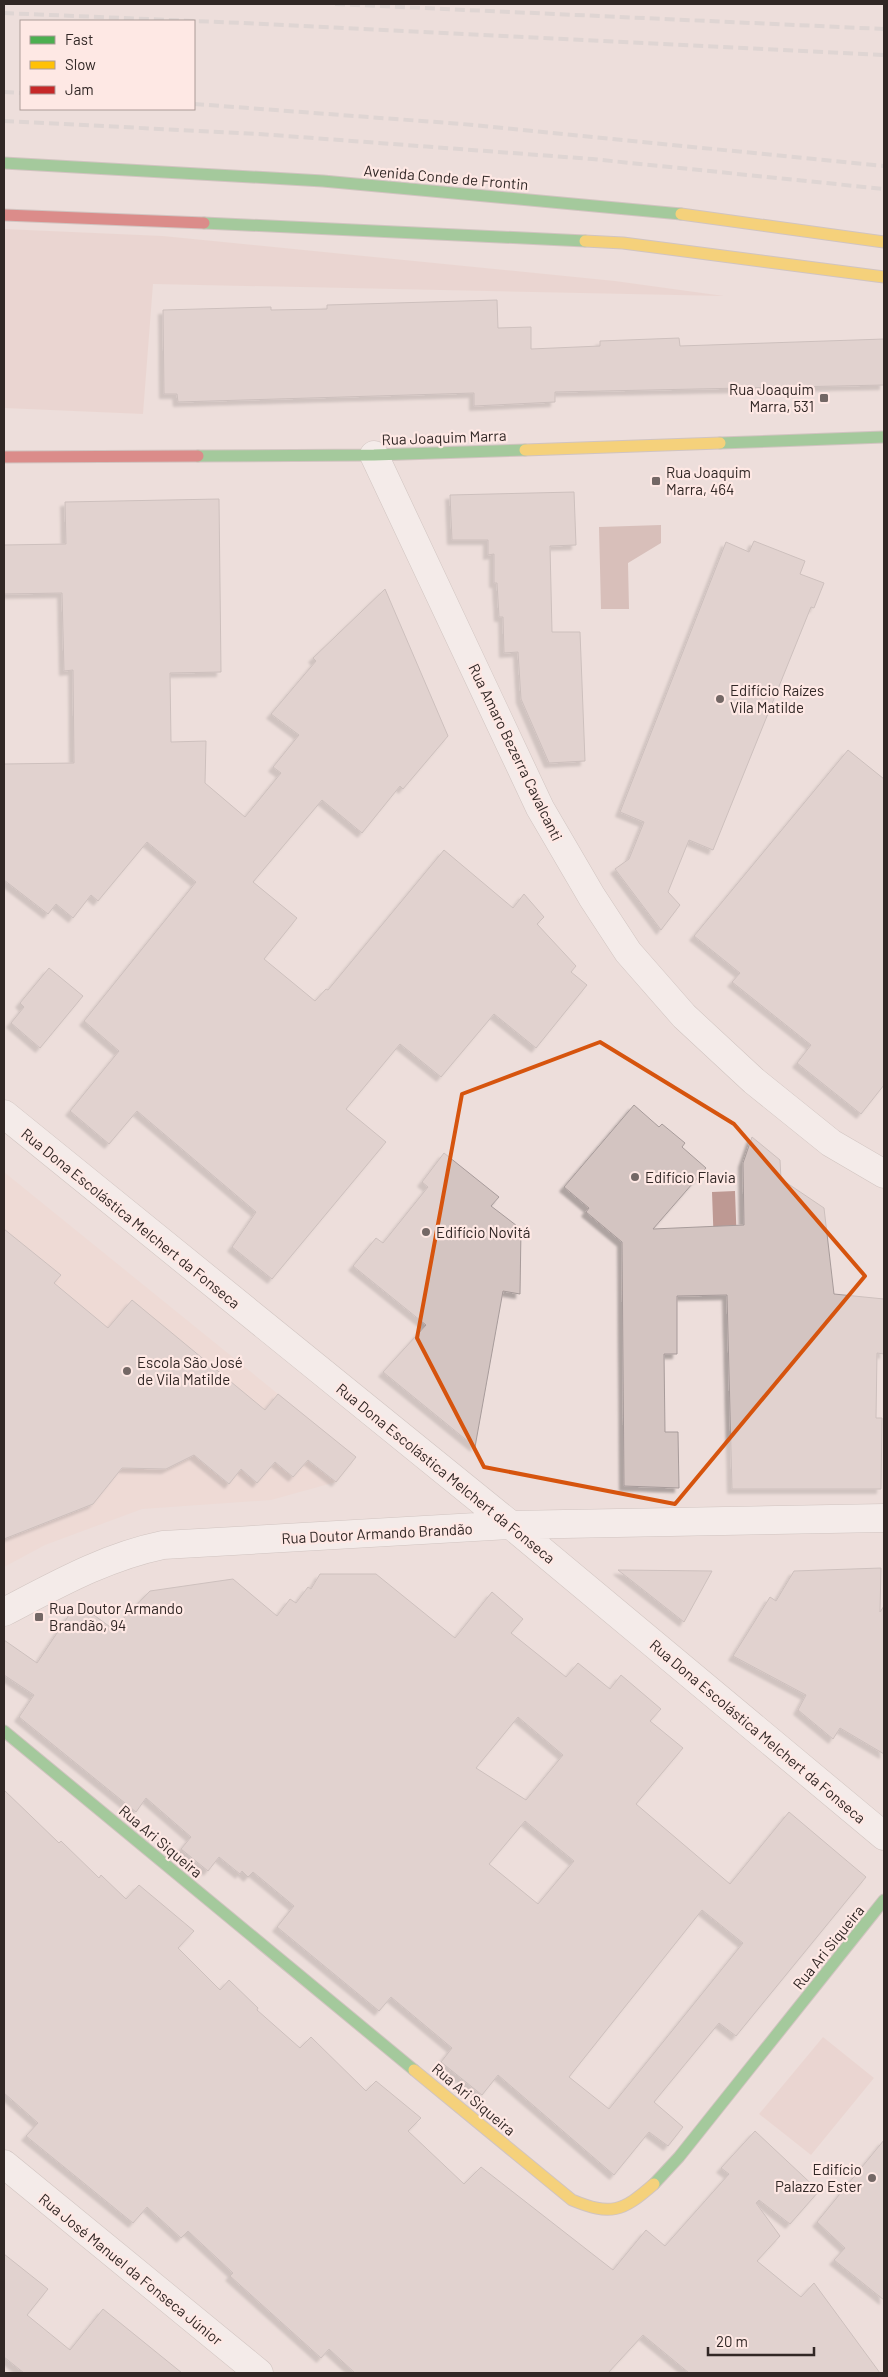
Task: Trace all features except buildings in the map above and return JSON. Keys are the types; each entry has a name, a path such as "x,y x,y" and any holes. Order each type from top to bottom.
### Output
{"main road":[{"name":"Avenida Conde de Frontin","path":"4,163 323,181 644,210 884,242"},
{"path":"4,215 362,229 623,243 884,277"},
{"name":"Rua Joaquim Marra","path":"4,457 374,454 884,437"},
{"name":"Rua Ari Siqueira","path":"4,1731 572,2200 596,2210 610,2210 632,2202 655,2184 884,1900"}],"street":[{"name":"Rua Amaro Bezerra Cavalcanti","path":"374,454 540,808 592,897 628,952 684,1016 754,1081 830,1143 884,1174"},
{"name":"Rua Dona Escolástica Melchert da Fonseca","path":"4,1114 511,1525 884,1836"},
{"name":"Rua Doutor Armando Brandão","path":"4,1612 89,1568 131,1552 164,1545 511,1525 884,1518"},
{"name":"Rua José Manuel da Fonseca Júnior","path":"4,2164 259,2373"}],"highlighted area":[{"path":"600,1042 734,1124 865,1276 675,1504 484,1467 417,1338 462,1094"}],"shaded area":[{"path":"4,229 163,236 615,281 724,296 153,284 143,414 4,408"},
{"path":"661,525 661,543 628,563 629,609 601,609 599,527"},
{"name":"Escola São José de Vila Matilde","path":"4,1172 356,1457 336,1482 271,1500 142,1509 45,1545 4,1567"},
{"path":"735,1191 737,1247 714,1248 712,1192"},
{"path":"823,2037 874,2078 811,2155 759,2114"}],"railway":[{"path":"335,4 884,29"},
{"path":"4,13 171,20"},
{"path":"195,21 884,55"},
{"path":"4,92 20,93"},
{"path":"195,104 462,124 884,166"},
{"path":"4,121 259,134 592,159 884,189"}],"traffic: fast":[{"path":"4,163 323,181 681,214"},
{"path":"204,223 585,241"},
{"path":"720,443 884,437"},
{"path":"198,456 374,455 525,450"},
{"path":"4,1731 414,2070"},
{"path":"654,2184 679,2157 884,1900"}],"traffic: slow":[{"path":"681,214 884,242"},
{"path":"585,241 623,243 884,277"},
{"path":"525,450 720,443"},
{"path":"414,2070 572,2200 597,2208 616,2208 633,2201 654,2184"}],"traffic: jam":[{"path":"4,215 204,223"},
{"path":"4,457 198,456"}],"place":[{"name":"Rua Joaquim Marra, 531","path":"824,398"},
{"name":"Rua Joaquim Marra, 464","path":"656,481"},
{"name":"Edifício Raízes Vila Matilde","path":"720,699"},
{"name":"Edifício Flavia","path":"635,1177"},
{"name":"Edifício Novitá","path":"426,1232"},
{"name":"Escola São José de Vila Matilde","path":"127,1371"},
{"name":"Rua Doutor Armando Brandão, 94","path":"39,1617"},
{"name":"Edifício Palazzo Ester","path":"872,2178"}]}
